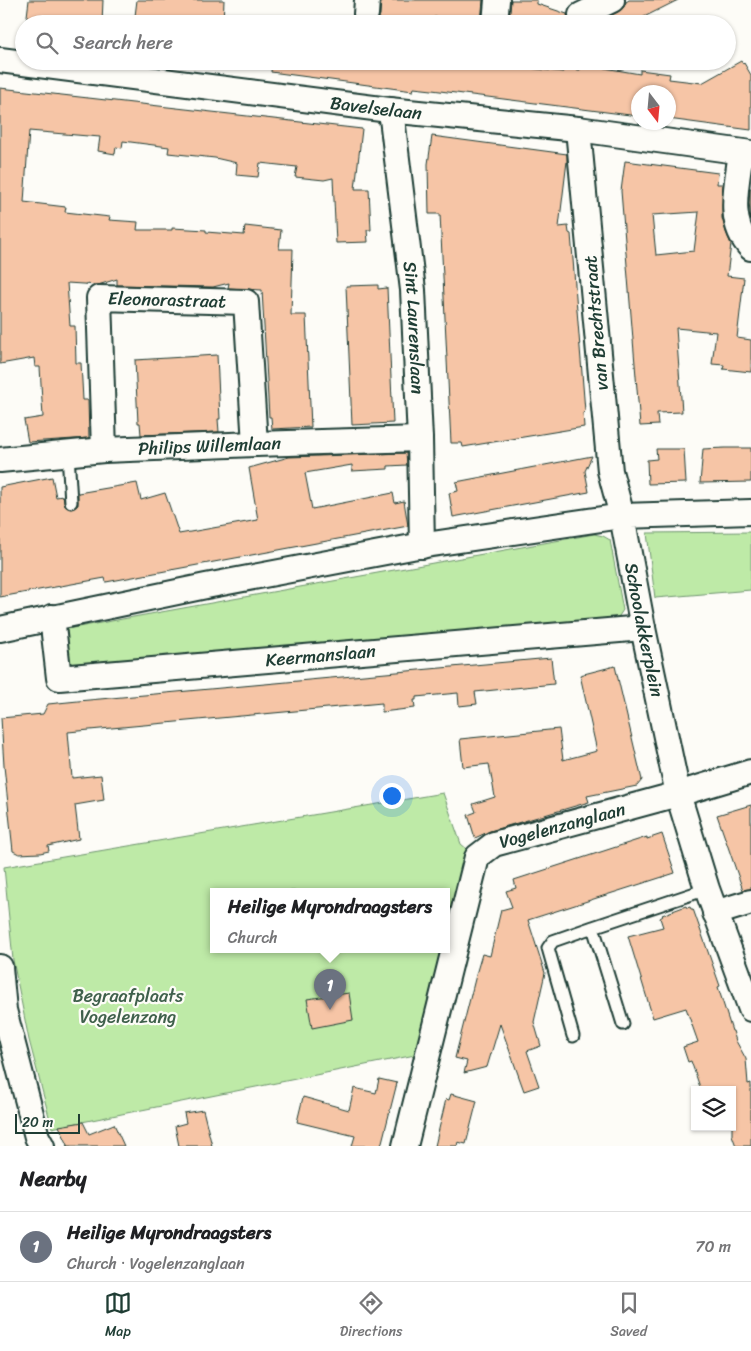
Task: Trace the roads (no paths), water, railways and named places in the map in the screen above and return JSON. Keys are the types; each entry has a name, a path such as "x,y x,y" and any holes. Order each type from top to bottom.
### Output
{"street":[{"path":"496,15 497,0"},
{"path":"581,15 612,0"},
{"name":"Bavelselaan","path":"0,60 15,62"},
{"name":"Bavelselaan","path":"78,70 391,110 578,129 746,153"},
{"name":"Sint Laurenslaan","path":"391,110 413,290 420,439 422,546"},
{"name":"van Brechtstraat","path":"578,129 610,471 622,516"},
{"path":"746,153 734,210 739,232 751,248"},
{"name":"Eleonorastraat","path":"104,450 99,298 246,302 255,444"},
{"name":"Philips Willemlaan","path":"0,460 104,450 420,439"},
{"path":"0,629 52,617 422,546 622,516 751,512"},
{"name":"Schoolakkerplein","path":"622,516 643,628 678,794 707,889 751,1009"},
{"name":"Keermanslaan","path":"52,617 60,678 643,628"},
{"path":"678,794 751,772"},
{"name":"Vogelenzanglaan","path":"405,1146 477,857 494,844 678,794"},
{"path":"716,913 751,902"},
{"path":"0,967 4,1010 37,1136 42,1146"}],"lane":[{"path":"68,454 72,502"},
{"path":"573,1036 548,948 553,941 707,889"},
{"path":"593,927 623,1024"}],"place":[{"name":"Heilige Myrondraagsters","path":"330,1010"}],"park label":[{"name":"Begraafplaats Vogelenzang","path":"128,1006"}]}
